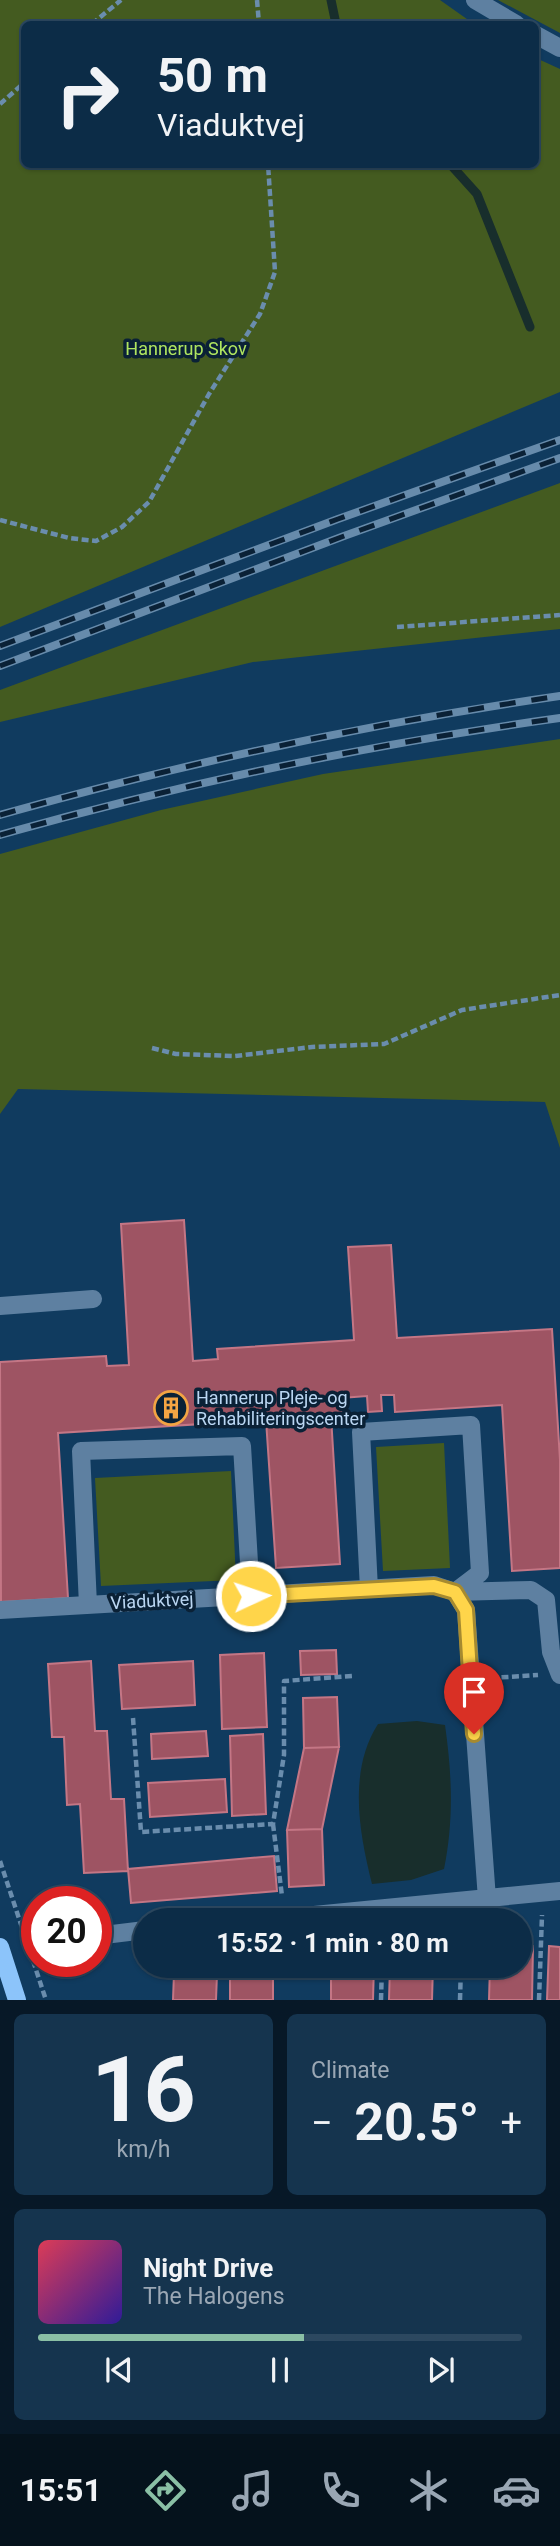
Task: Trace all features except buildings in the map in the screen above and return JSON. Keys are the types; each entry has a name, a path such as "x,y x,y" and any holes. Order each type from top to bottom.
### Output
{"main road":[{"path":"0,1947 17,2000"}],"street":[{"path":"475,0 511,21"},
{"path":"539,37 560,48"},
{"path":"0,1307 93,1299"},
{"path":"369,1589 361,1432 471,1425 480,1573 455,1592 466,1610 487,1899"},
{"path":"88,1605 80,1451 242,1446 251,1596"},
{"name":"Viaduktvej","path":"0,1610 434,1586 455,1592 531,1590 546,1600 551,1652 560,1675"},
{"path":"391,1908 551,1892"},
{"path":"112,1935 133,1932"}],"path":[{"path":"96,21 121,0"},
{"path":"257,0 258,21"},
{"path":"0,104 21,86"},
{"path":"0,520 69,538 96,541 122,527 149,502 209,394 260,314 275,272 268,168"},
{"path":"397,627 560,615"},
{"path":"152,1048 176,1054 235,1056 312,1047 384,1044 462,1010 560,995"},
{"path":"470,1679 560,1675"},
{"path":"283,1908 273,1824 284,1755 284,1681 354,1676"},
{"path":"133,1718 141,1832 273,1824"},
{"path":"0,1861 21,1923"},
{"path":"539,2000 551,1892"},
{"path":"39,1977 46,2000"},
{"path":"381,2000 382,1978"},
{"path":"460,2000 461,1978"}],"green space":[{"name":"Hannerup Skov","path":"0,0 440,0 470,21 21,21 21,168 539,168 539,59 560,69 560,392 0,627"},
{"path":"498,0 560,0 560,33 539,21"},
{"path":"560,483 560,629 253,662 0,722 0,690"},
{"path":"560,739 560,1148 545,1102 18,1089 0,1114 0,854 161,810 323,774"},
{"path":"444,1443 450,1568 383,1571 376,1447"},
{"path":"231,1471 236,1580 101,1586 95,1478"}],"shaded area":[{"path":"417,1721 445,1725 451,1797 444,1869 411,1880 372,1884 360,1823 359,1782 363,1762 378,1724"}],"waterway":[{"path":"331,0 335,21"},
{"path":"454,168 477,194 530,327"}],"railway":[{"path":"0,646 338,519 560,440"},
{"path":"0,666 560,458"},
{"path":"0,815 139,778 278,746 560,696"},
{"path":"0,835 139,798 278,767 419,740 560,718"}],"place":[{"name":"Hannerup Pleje- og Rehabiliteringscenter","path":"171,1408"}],"route":[{"path":"251,1596 434,1586 455,1592 466,1610 474,1734"}]}
